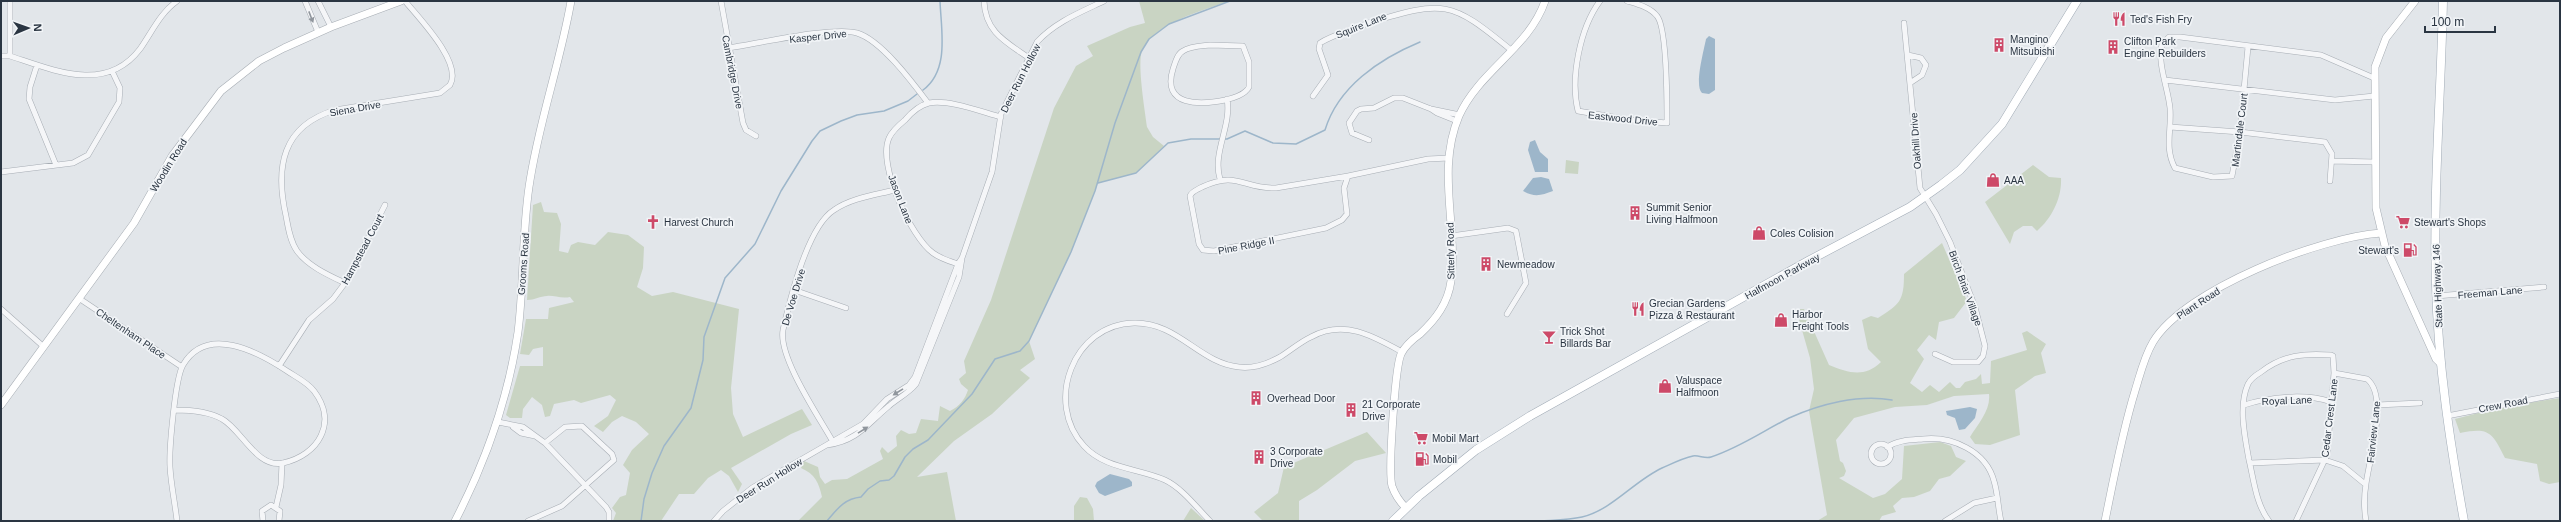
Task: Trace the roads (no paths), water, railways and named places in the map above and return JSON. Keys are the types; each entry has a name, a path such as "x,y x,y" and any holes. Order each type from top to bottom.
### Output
{"main road":[{"name":"Halfmoon Parkway","path":"1393,521 1406,508 1476,450 1530,416 1925,197 1960,170 1999,128 2077,1"},
{"name":"State Highway 146","path":"2443,1 2437,169 2436,296 2441,364 2447,416 2464,521"}],"street":[{"path":"10,1 10,56"},
{"path":"1,56 10,56 73,74 94,75 112,71 134,55 162,15 177,1"},
{"path":"305,1 318,32"},
{"path":"318,1 331,27"},
{"name":"Woodin Road","path":"1,405 80,300 134,223 172,156 221,91 259,61 318,32 401,1"},
{"name":"Siena Drive","path":"344,283 322,271 296,249 284,205 281,187 282,165 287,148 298,131 320,114 335,110 440,93 450,85 452,70 443,51 405,1"},
{"name":"Grooms Road","path":"455,521 482,464 498,422 518,331 529,188 539,132 571,1"},
{"name":"Cambridge Drive","path":"721,1 728,48 743,123 746,130 756,136"},
{"path":"984,1 985,15 989,26 1004,41 1029,58"},
{"name":"Deer Run Hollow","path":"714,521 723,511 752,488 834,442 874,417 914,383 940,320 990,180 1000,117 1029,58 1043,35 1104,1"},
{"name":"Sitterly Road","path":"1402,352 1431,324 1445,303 1451,280 1449,158 1458,118 1482,82 1535,23 1545,1"},
{"name":"Eastwood Drive","path":"1600,1 1583,40 1578,57 1575,83 1578,112 1631,120 1667,123 1666,76 1659,19 1649,9 1627,1"},
{"path":"2414,1 2396,23 2380,48 2374,78 2376,208 2381,234 2436,359 2441,364"},
{"name":"Squire Lane","path":"1313,96 1326,81 1327,70 1319,49 1321,42 1419,3"},
{"path":"1445,3 1458,7 1511,50"},
{"name":"Oakhill Drive","path":"1904,23 1918,176 1920,188 1925,197"},
{"name":"Kasper Drive","path":"728,48 844,31 858,33 894,62 928,103"},
{"name":"Martindale Court","path":"2248,47 2240,132 2234,173 2232,176 2220,178 2182,171 2175,168 2168,149 2170,127 2166,80 2161,48 2169,37 2180,37 2248,47 2321,55 2374,78"},
{"path":"1210,44 1243,46 1248,62 1249,87 1243,94 1228,99 1210,103 1192,103 1175,94 1170,85 1171,76 1180,52 1210,44"},
{"path":"1908,55 1921,58 1926,65 1922,75 1910,83"},
{"path":"37,64 30,87 29,99 56,165"},
{"path":"1,172 80,161 93,150 119,102 120,88 112,71"},
{"path":"2166,80 2334,100 2374,96"},
{"path":"1369,140 1355,136 1350,130 1350,119 1361,109 1374,108 1398,98 1458,118"},
{"path":"1228,99 1229,108 1218,163 1220,179 1229,178 1266,188 1322,182 1423,160 1449,158"},
{"path":"928,103 943,103 1000,117"},
{"name":"Jason Lane","path":"928,103 910,114 889,138 887,155 895,190 915,235 933,253 960,264"},
{"path":"1431,109 1445,117 1458,118"},
{"path":"2170,127 2240,132 2325,142 2330,148 2332,161 2330,181"},
{"path":"2332,161 2375,162"},
{"name":"Pine Ridge II","path":"1220,179 1193,192 1190,196 1199,244 1207,251 1276,239 1336,223 1347,214 1344,188 1348,176"},
{"name":"De Voe Drive","path":"834,442 789,362 783,347 782,330 814,232 826,216 846,204 895,190"},
{"name":"Birch Briar Village","path":"1925,197 1950,242 1969,288 1985,346 1983,356 1978,362 1953,362 1935,354"},
{"name":"Hampstead Court","path":"279,366 309,320 333,299 344,283 385,205"},
{"path":"1451,236 1508,228 1516,232 1526,283 1507,314"},
{"name":"Plant Road","path":"2105,521 2128,414 2140,373 2153,343 2161,331 2174,318 2206,296 2261,268 2334,241 2381,234"},
{"name":"Freeman Lane","path":"2436,296 2544,287"},
{"path":"794,290 846,308"},
{"name":"Cheltenham Place","path":"80,300 182,367"},
{"path":"1,308 44,347"},
{"path":"1210,521 1166,480 1120,467 1098,457 1084,446 1073,430 1068,415 1065,389 1070,369 1079,351 1113,327 1133,322 1154,325 1171,331 1219,362 1240,368 1267,364 1310,337 1334,329 1357,331 1402,352 1395,399 1391,480 1399,501 1406,508"},
{"path":"175,410 200,412 220,417 258,455 272,462 282,464 300,458 315,446 322,436 324,418 320,399 312,389 279,366 237,345 228,344 205,347 188,358 182,367 175,410 170,466 177,521"},
{"name":"Cedar Crest Lane","path":"2244,405 2251,379 2272,364 2307,354 2333,356 2334,373 2325,460 2296,521"},
{"name":"Fairview Lane","path":"2334,373 2369,379 2376,391 2377,405 2365,484 2366,521"},
{"name":"Crew Road","path":"2447,416 2560,394"},
{"name":"Royal Lane","path":"2244,405 2256,401 2293,398 2316,398 2331,402"},
{"path":"2377,405 2420,403"},
{"path":"2244,405 2246,442 2250,463 2260,505 2269,521"},
{"path":"498,422 513,427 523,427 545,443 609,512 608,521"},
{"path":"528,521 562,506 611,465 614,458 588,430 577,425 565,427 545,443"},
{"path":"1888,447 1902,441 1935,438 1955,441 1970,449 1986,464 1994,480 2001,521"},
{"path":"2250,463 2325,460 2343,466 2365,484"},
{"path":"276,507 281,486 282,464"},
{"path":"1945,521 1974,503 1997,498"},
{"path":"263,521 261,514 263,509 268,506 276,507 281,514 279,521"}],"water":[{"path":"1709,36 1715,39 1715,90 1709,94 1702,93 1700,89 1699,76 1706,39"},
{"path":"1535,140 1540,152 1548,159 1548,172 1535,172 1528,150 1530,142"},
{"path":"1541,177 1549,179 1553,191 1542,195 1531,195 1523,191 1533,178"},
{"path":"1970,407 1977,409 1975,418 1965,429 1959,430 1955,418 1947,415 1946,411"},
{"path":"1110,474 1129,479 1132,482 1132,486 1105,496 1099,493 1095,486 1097,482"}],"waterway":[{"path":"923,90 932,82 941,61 942,37 940,1"},
{"path":"827,521 838,508 846,502 861,497 868,489 880,481 889,480 894,476 905,457 913,449 928,440 972,394 995,359 1020,351 1029,341 1071,252 1095,191 1115,123 1141,52 1149,39 1169,24 1230,1"},
{"path":"1098,183 1136,173 1168,143 1191,139 1227,139 1245,131 1273,143 1296,144 1325,130 1331,115 1340,100 1362,76 1390,57 1420,42"},
{"path":"641,521 644,499 652,473 664,446 691,408 703,360 704,337 725,278 755,244 781,191 812,141 820,131 841,121 857,115 884,111 908,101 917,94"},
{"path":"1540,521 1572,519 1593,513 1613,502 1642,480 1662,468 1689,457 1709,457 1721,453 1789,418 1814,408 1853,399 1879,398 1892,400"}],"place":[{"name":"Ted's Fish Fry","path":"2119,19"},
{"name":"Mangino Mitsubishi","path":"1999,45"},
{"name":"Clifton Park Engine Rebuilders","path":"2113,47"},
{"name":"AAA","path":"1993,180"},
{"name":"Summit Senior Living Halfmoon","path":"1635,213"},
{"name":"Harvest Church","path":"653,222"},
{"name":"Stewart's Shops","path":"2403,222"},
{"name":"Coles Colision","path":"1759,233"},
{"name":"Stewart's","path":"2410,250"},
{"name":"Newmeadow","path":"1486,264"},
{"name":"Grecian Gardens Pizza & Restaurant","path":"1638,309"},
{"name":"Harbor Freight Tools","path":"1781,320"},
{"name":"Trick Shot Billards Bar","path":"1549,337"},
{"name":"Valuspace Halfmoon","path":"1665,386"},
{"name":"Overhead Door","path":"1256,398"},
{"name":"21 Corporate Drive","path":"1351,410"},
{"name":"Mobil Mart","path":"1421,438"},
{"name":"3 Corporate Drive","path":"1259,457"},
{"name":"Mobil","path":"1422,459"}]}
